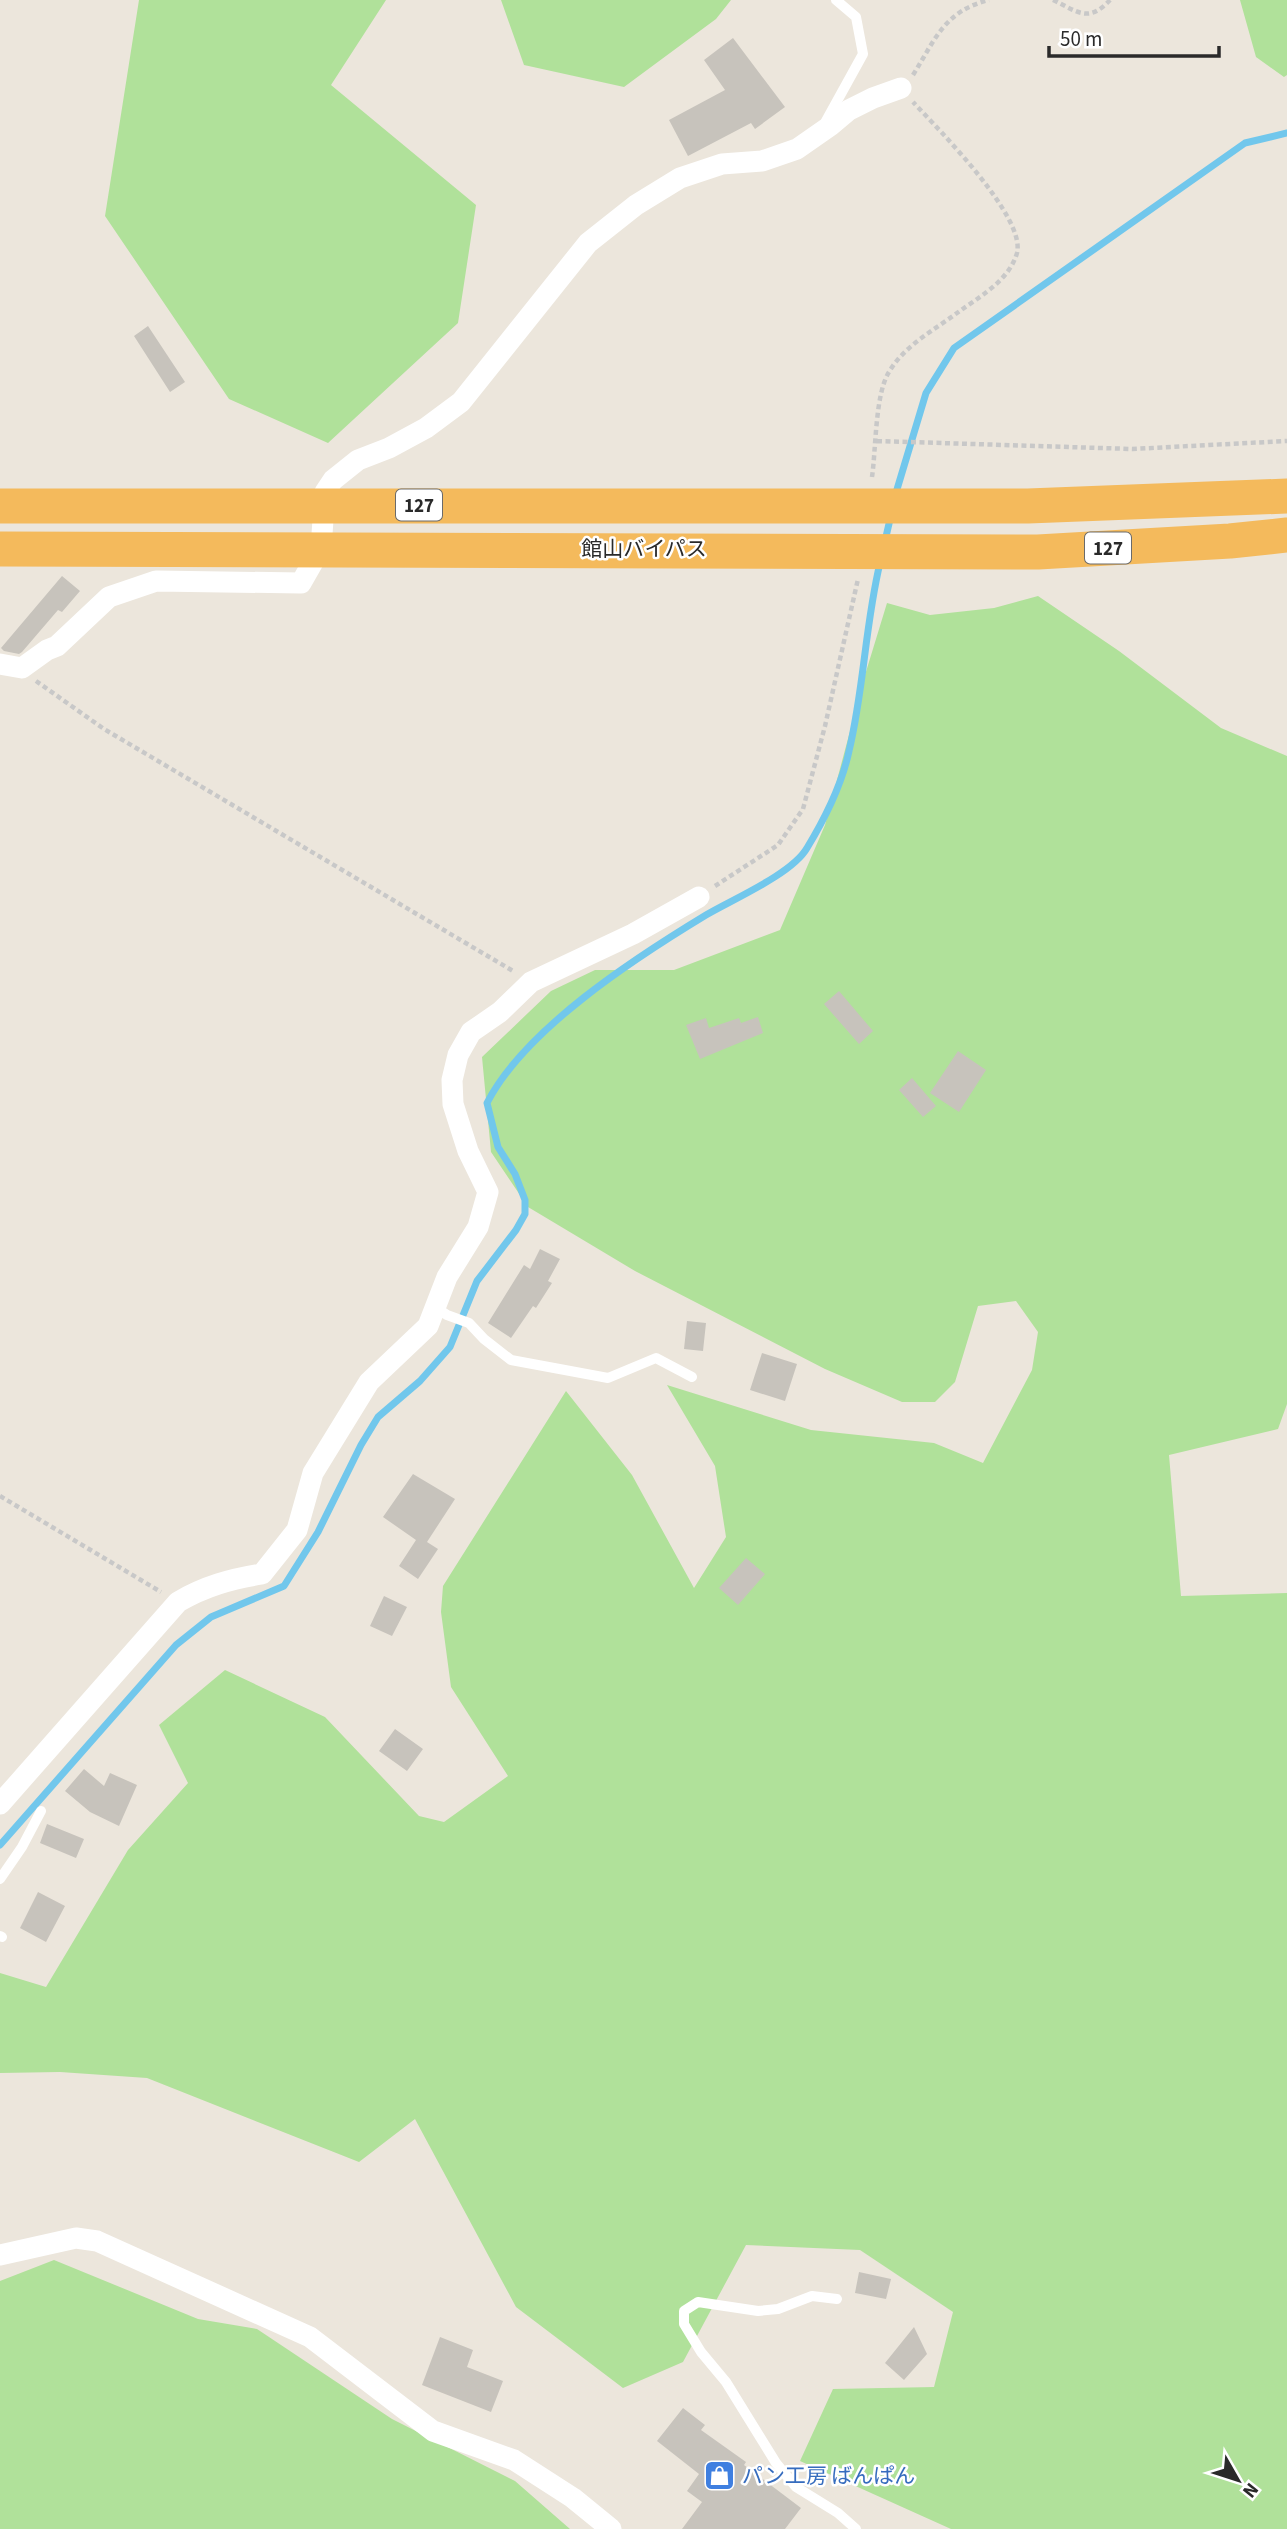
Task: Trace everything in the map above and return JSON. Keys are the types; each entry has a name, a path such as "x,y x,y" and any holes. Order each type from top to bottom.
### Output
{"highway":[{"name":"館山バイパス","path":"0,506 933,507 1042,506 1287,496"},
{"name":"館山バイパス","path":"0,549 1038,552 1230,541 1287,535"}],"street":[{"path":"0,664 22,668 57,646 109,597 156,581 301,583 321,548 325,492 333,480 358,460 389,448 426,428 461,402 588,243 611,222 680,178 722,164 762,161 797,149 849,110 901,88"},
{"path":"0,1804 178,1602 197,1591 231,1579 262,1574 298,1530 313,1473 369,1382 441,1311 447,1277 478,1227 488,1192 468,1151 453,1104 452,1080 458,1055 471,1032 500,1012 531,982 633,934 699,897"},
{"path":"0,2255 75,2238 97,2241 310,2337 433,2431 514,2460 573,2498 611,2529"}],"lane":[{"path":"818,135 863,54 856,17 836,0"},
{"path":"441,1311 469,1323 510,1360 608,1378 656,1358 692,1377"},
{"path":"0,1879 22,1847 41,1811"},
{"path":"837,2299 812,2296 778,2309 758,2311 698,2302 684,2311 684,2324 701,2352 743,2408 776,2463 796,2487 838,2513 856,2529"}],"path":[{"path":"873,477 880,402 888,373 912,345 996,285 1009,270 1017,252 1016,233 999,203 946,137 901,88 915,73 938,31 970,4 989,0"},
{"path":"1053,0 1088,15 1098,12 1110,0"},
{"path":"877,441 1132,449 1287,441"},
{"path":"699,897 778,845 803,809 825,726 858,578"},
{"path":"22,668 42,687 104,729 531,982"},
{"path":"0,1496 178,1602"}],"green space":[{"path":"139,0 386,0 331,85 476,205 458,323 328,443 229,399 105,216"},
{"path":"501,0 731,0 716,19 624,87 524,65"},
{"path":"1240,0 1287,0 1287,75 1284,77 1256,57"},
{"path":"1038,596 1119,651 1221,728 1287,756 1287,1404 1278,1429 1169,1455 1181,1596 1287,1593 1287,2529 951,2529 800,2461 833,2389 934,2387 953,2312 860,2250 746,2245 683,2362 623,2388 516,2307 415,2119 359,2162 147,2078 60,2072 0,2073 0,1973 46,1987 128,1850 188,1783 159,1725 225,1670 325,1717 419,1816 444,1822 508,1776 451,1687 441,1612 443,1586 566,1391 632,1475 694,1588 726,1537 715,1466 667,1385 811,1430 934,1443 983,1463 1032,1370 1038,1332 1016,1301 978,1306 955,1382 935,1402 902,1402 825,1369 635,1271 528,1207 491,1152 482,1057 551,991 595,970 674,970 780,930 825,825 887,603 930,615 994,608"},
{"path":"54,2260 198,2319 257,2329 392,2419 515,2481 570,2529 0,2529 0,2281"}],"building":[{"path":"733,38 785,107 755,129 751,123 688,156 669,120 725,90 704,60"},
{"path":"148,326 185,382 170,392 134,336"},
{"path":"62,576 80,591 62,612 58,610 22,652 19,654 4,651 1,648"},
{"path":"839,991 873,1031 859,1044 824,1004"},
{"path":"758,1017 763,1033 700,1059 686,1025 706,1018 709,1028 739,1018 741,1023"},
{"path":"958,1051 986,1070 959,1112 930,1093"},
{"path":"912,1078 936,1106 923,1117 899,1090"},
{"path":"540,1249 560,1259 548,1281 552,1283 536,1308 533,1306 511,1338 488,1323 524,1265 530,1269"},
{"path":"687,1321 706,1323 703,1351 684,1349"},
{"path":"762,1353 797,1364 785,1401 750,1390"},
{"path":"413,1474 455,1499 427,1542 438,1549 418,1579 399,1566 416,1540 383,1517"},
{"path":"746,1558 765,1574 738,1605 719,1588"},
{"path":"384,1596 407,1607 392,1636 370,1626"},
{"path":"395,1729 423,1749 407,1771 379,1751"},
{"path":"84,1769 104,1786 110,1773 137,1785 119,1826 90,1812 65,1791"},
{"path":"47,1824 84,1839 76,1858 40,1843"},
{"path":"38,1892 65,1906 46,1942 20,1928"},
{"path":"859,2272 891,2279 886,2299 855,2293"},
{"path":"914,2327 927,2354 904,2380 885,2363"},
{"path":"440,2337 473,2350 467,2367 503,2381 491,2412 422,2385"},
{"path":"683,2408 705,2425 701,2430 746,2462 744,2465 801,2508 785,2529 682,2529 702,2502 687,2491 699,2474 657,2441"}],"waterway":[{"path":"895,496 926,393 954,348 1245,143 1287,133"},
{"path":"885,541 891,515"},
{"path":"0,1845 176,1645 211,1617 284,1586 318,1532 361,1445 378,1417 420,1381 450,1347 477,1281 525,1214 525,1200 515,1174 498,1147 487,1103 504,1075 527,1048 584,997 678,932 776,876 807,848 832,801 846,763 880,563"}],"place":[{"name":"パン工房 ばんぱん","path":"719,2476"}]}
